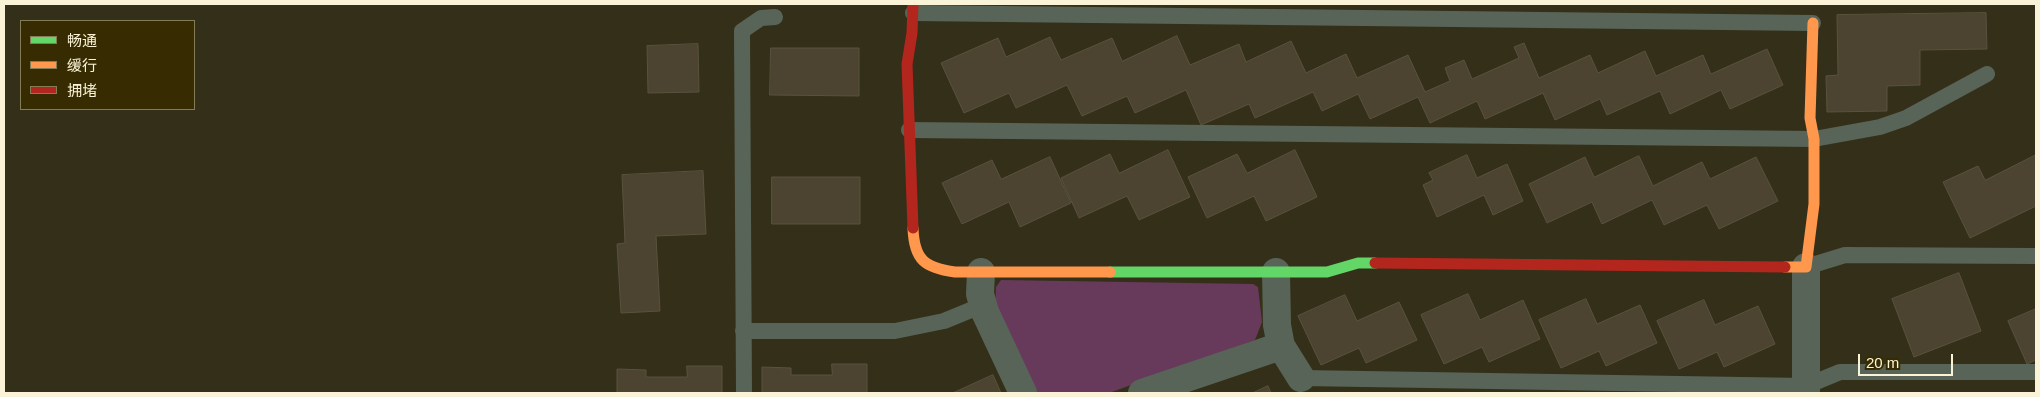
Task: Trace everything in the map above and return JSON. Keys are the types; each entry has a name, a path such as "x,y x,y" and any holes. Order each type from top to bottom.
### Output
{"street":[{"path":"913,9 907,64 913,240 918,256 931,269 981,272 1327,272 1358,263 1806,267"},
{"path":"1806,390 1806,267 1814,204 1814,139 1810,118 1813,23"},
{"path":"981,272 980,294 983,305 1023,393"},
{"path":"1276,272 1277,325 1281,346 1301,378"},
{"path":"1142,393 1281,346"}],"lane":[{"path":"913,9 1813,23"},
{"path":"744,393 742,31 761,18 775,17"},
{"path":"910,130 1814,139 1880,127 1906,118 1987,74"},
{"path":"1806,267 1846,255 2036,256"},
{"path":"744,331 895,331 944,321 983,305"},
{"path":"1301,378 1806,390 1840,372 2036,372"}],"shaded area":[{"path":"1001,280 1253,284 1258,287 1262,322 1255,340 1109,393 1033,393 995,307 996,287"}],"building":[{"path":"1986,13 1987,49 1920,50 1920,85 1887,86 1887,111 1827,112 1826,76 1838,75 1837,15"},
{"path":"1177,36 1190,65 1239,44 1246,62 1291,41 1306,73 1346,54 1357,78 1408,55 1425,92 1450,81 1445,68 1464,60 1472,79 1519,58 1514,47 1524,43 1539,78 1590,55 1598,73 1645,51 1656,76 1703,55 1711,74 1767,49 1783,85 1730,109 1721,90 1670,114 1660,91 1607,115 1600,99 1555,120 1543,93 1485,119 1477,101 1430,123 1418,97 1370,119 1358,94 1322,111 1313,92 1255,118 1249,104 1201,125 1186,90 1135,113 1127,96 1082,116 1067,85 1016,108 1009,93 964,113 941,63 998,38 1006,57 1050,37 1061,60 1112,38 1122,61"},
{"path":"698,44 699,92 648,93 647,46"},
{"path":"771,48 859,48 859,96 770,95"},
{"path":"1168,150 1190,197 1139,220 1127,196 1079,218 1061,178 1110,154 1119,173"},
{"path":"1295,150 1317,197 1266,221 1254,196 1207,218 1188,177 1237,154 1247,173"},
{"path":"1467,155 1477,178 1507,164 1523,201 1493,215 1484,195 1437,217 1423,185 1433,180 1429,173"},
{"path":"2036,155 2036,206 1970,238 1943,182 1978,166 1985,180"},
{"path":"1639,156 1653,186 1702,162 1710,179 1756,157 1778,201 1719,229 1707,205 1664,225 1652,200 1602,224 1592,202 1547,223 1529,184 1585,157 1594,177"},
{"path":"1050,157 1071,203 1020,227 1009,202 962,224 942,183 992,160 1001,179"},
{"path":"703,171 706,234 656,236 660,311 621,313 617,244 625,243 622,175"},
{"path":"772,177 860,177 860,224 772,224"},
{"path":"1959,273 1981,331 1914,357 1892,299"},
{"path":"1468,294 1480,320 1523,300 1540,339 1489,362 1482,347 1444,364 1421,315"},
{"path":"1345,295 1357,321 1399,302 1417,340 1366,363 1359,348 1321,365 1298,316"},
{"path":"1586,299 1597,324 1640,305 1657,343 1606,366 1599,351 1561,368 1539,320"},
{"path":"1704,300 1715,325 1758,306 1775,344 1724,367 1717,352 1679,369 1657,321"},
{"path":"2036,309 2036,360 2027,364 2008,321"},
{"path":"832,364 867,364 867,393 762,393 762,367 791,368 791,375 832,375"},
{"path":"687,366 722,366 722,393 617,393 617,369 646,370 646,377 687,377"},
{"path":"993,375 1001,393 953,393"},
{"path":"1268,386 1271,393 1253,393"}],"traffic: fast":[{"path":"1110,272 1327,272 1358,263 1375,263"}],"traffic: slow":[{"path":"1785,267 1806,267 1814,204 1814,139 1810,118 1813,23"},
{"path":"913,228 919,255 929,265 936,268 955,272 1110,272"}],"traffic: jam":[{"path":"913,4 912,33 907,64 913,228"},
{"path":"1375,263 1785,267"}]}
